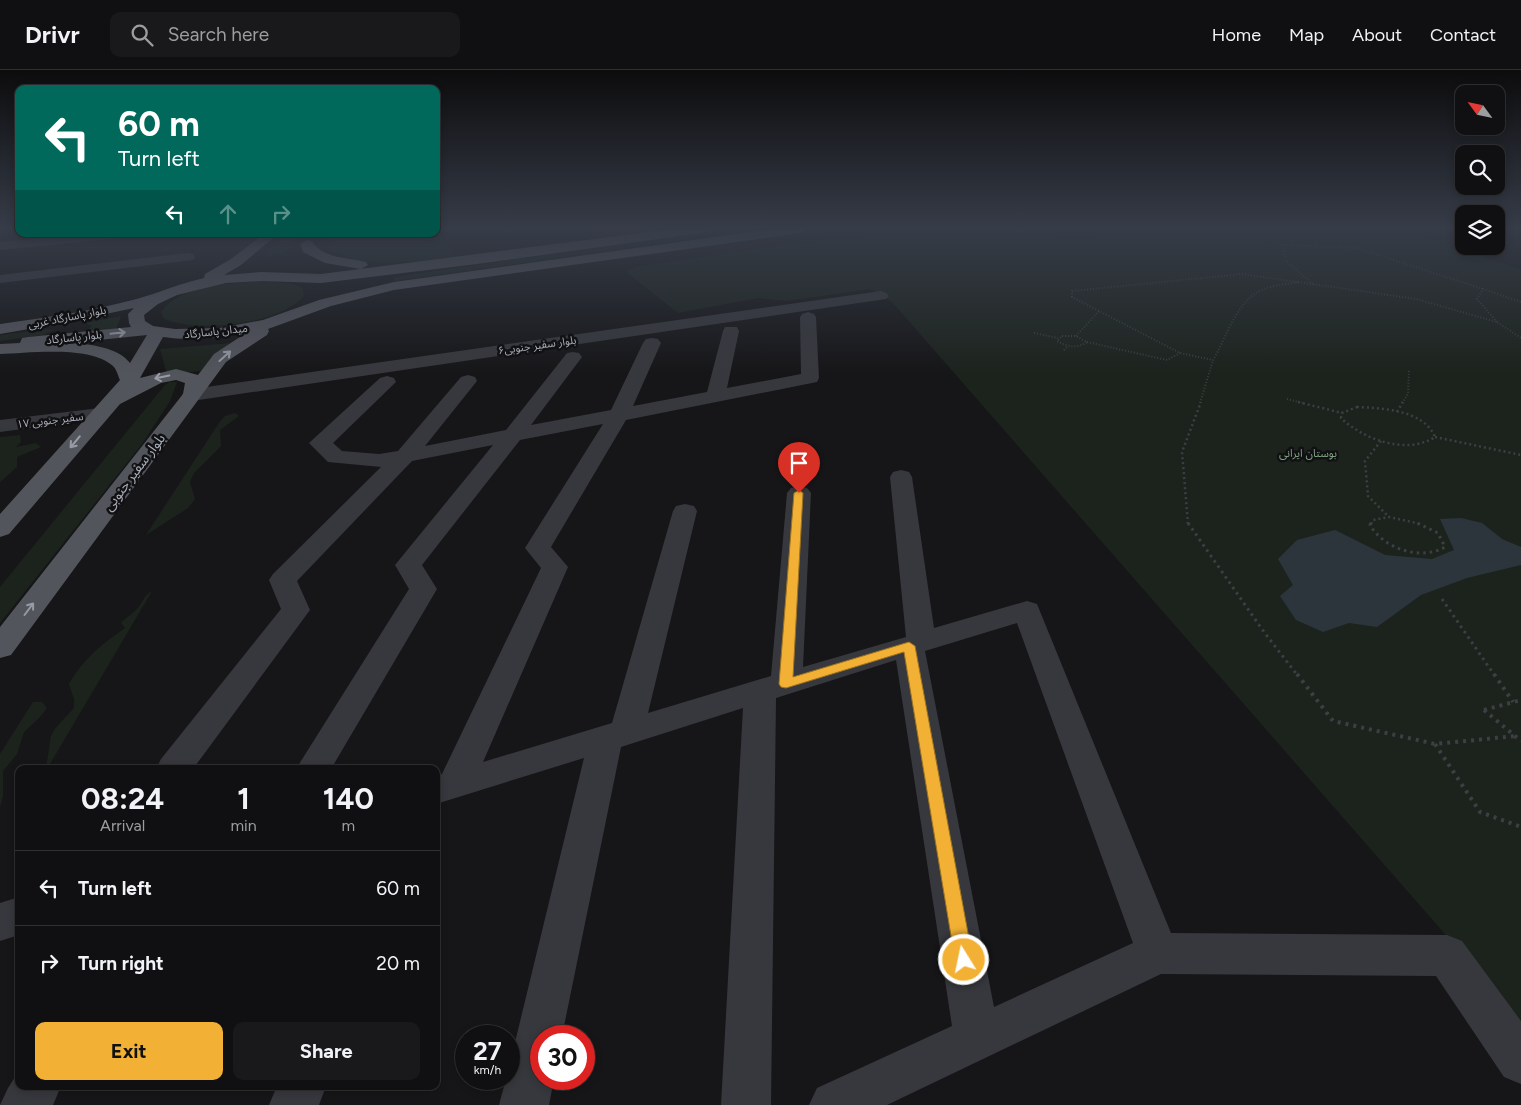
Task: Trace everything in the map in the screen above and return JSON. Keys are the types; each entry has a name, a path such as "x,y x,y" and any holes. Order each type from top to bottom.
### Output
{"main road":[{"path":"191,286 207,277"},
{"path":"0,529 128,383 152,331 137,323 136,314 144,305 162,296 191,286 239,277"},
{"path":"295,277 312,277"},
{"path":"297,314 350,295 446,277"},
{"name":"بلوار پاسارگاد غربی","path":"0,329 33,325 88,314 162,296"},
{"name":"میدان پاسارگاد","path":"152,331 196,334 220,333 244,329 297,314"},
{"name":"بلوار سفیر جنوبی","path":"0,648 220,358 254,335 297,314"},
{"path":"4,346 50,336 60,332 64,327 52,324 33,325"},
{"name":"بلوار پاسارگاد","path":"4,346 152,331"},
{"path":"4,346 89,351 106,355 120,362 129,378"},
{"path":"100,414 135,387 156,378 170,376 190,377 194,380 195,385 192,395"}],"street":[{"path":"0,279 15,277"},
{"name":"بلوار سفیر جنوبی۶","path":"192,395 881,296"},
{"path":"387,382 320,443 336,457 379,461 810,378 808,317"},
{"path":"716,396 731,331"},
{"path":"446,787 554,567 538,548 620,414 652,343"},
{"path":"315,765 423,589 408,565 513,435 573,356"},
{"path":"176,765 296,610 283,580 404,456 468,381"},
{"name":"سفیر جنوبی ۱۷","path":"0,426 100,414"},
{"path":"901,477 915,644 977,1038"},
{"path":"746,1105 773,687 799,493"},
{"path":"524,1105 617,735 685,511"},
{"path":"446,787 1027,610 1158,953"},
{"path":"0,922 15,917"},
{"path":"846,1103 977,1038 1158,953 1447,956 1521,1060"},
{"path":"25,1105 34,1090"},
{"path":"294,1105 300,1090"}],"path":[{"path":"1200,277 1147,285 1072,291 1072,297 1180,353 1213,360"},
{"path":"1265,277 1416,299 1496,322 1521,338"},
{"path":"1305,277 1313,284"},
{"path":"1447,277 1521,302"},
{"path":"1298,282 1262,290 1239,309 1221,348 1213,360 1204,393 1182,452 1188,524 1264,632 1333,722 1435,744 1516,736"},
{"path":"1483,289 1477,299 1496,322"},
{"path":"1076,336 1098,311"},
{"path":"1034,333 1058,338 1076,336 1087,342 1167,360 1180,353"},
{"path":"1058,338 1059,343 1068,346 1082,346 1087,342"},
{"path":"1064,350 1068,346"},
{"path":"1398,412 1408,394 1410,370"},
{"path":"1287,399 1342,413 1357,407 1398,412 1422,421 1435,432 1435,437 1431,442 1423,444 1396,444 1381,441 1354,430 1341,418 1342,413"},
{"path":"1435,437 1521,455"},
{"path":"1381,441 1365,461 1368,496 1389,517 1406,519 1423,525 1440,536 1445,547 1441,551 1422,553 1410,551 1386,542 1377,536 1370,525 1373,520 1389,517"},
{"path":"1442,599 1513,702"},
{"path":"1521,700 1484,710 1521,741"},
{"path":"1435,744 1480,812 1521,827"}],"green space":[{"path":"393,277 421,277 395,281"},
{"name":"بوستان ایرانی","path":"633,277 1521,277 1521,1021 892,302 870,289 787,301 758,298 678,313"},
{"path":"261,281 294,284 303,289 304,296 292,306 276,314 237,324 216,326 179,323 164,319 161,312 169,303 193,291 221,285"},
{"path":"121,316 115,332 82,333 92,326 85,323"},
{"path":"46,329 54,330 43,335 0,341 0,335"},
{"path":"231,343 201,371 167,374 160,349"},
{"path":"169,382 177,382 170,401 142,444 0,623 0,587"},
{"path":"235,413 239,416 220,430 221,446 194,473 190,482 195,499 188,508 146,535 219,423 225,416"},
{"path":"20,435 21,442 16,447 36,443 41,447 17,457 17,467 0,482 0,437"},
{"path":"152,591 49,765 46,765 53,732 74,708 74,699 69,684 81,666 94,653 125,628 121,623 136,610"},
{"path":"33,702 42,702 47,708 24,732 17,754 3,771 3,796 0,807 0,754"}],"shaded area":[{"path":"1461,518 1482,523 1502,539 1521,547 1521,565 1467,578 1421,595 1377,627 1349,623 1323,632 1296,620 1280,596 1293,585 1278,559 1297,540 1335,530 1385,555 1432,559 1454,550 1440,519"}],"route":[{"path":"799,493 786,684 909,646 964,960"}]}
